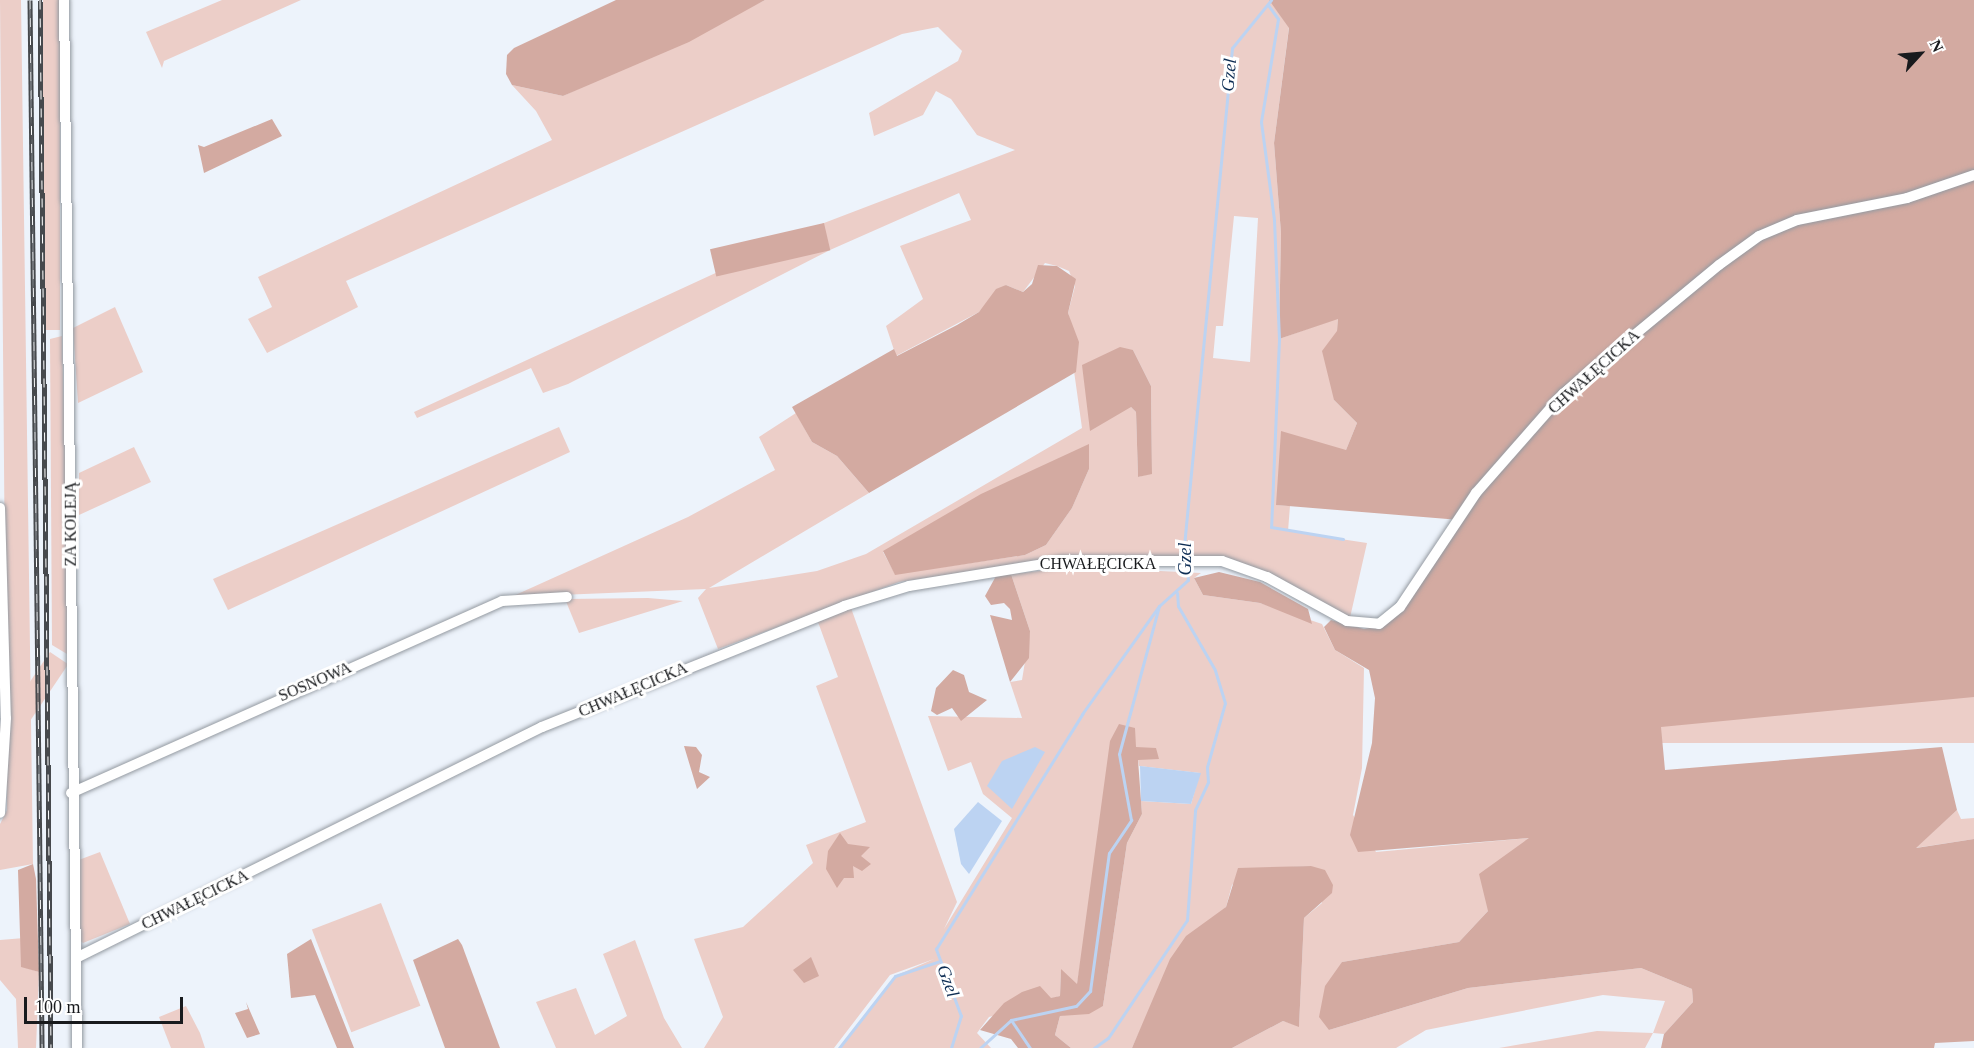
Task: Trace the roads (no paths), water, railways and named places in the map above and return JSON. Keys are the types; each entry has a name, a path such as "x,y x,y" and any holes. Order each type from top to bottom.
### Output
{"street":[{"name":"ZA KOLEJĄ","path":"64,0 71,793 77,1048"},
{"name":"CHWAŁĘCICKA","path":"76,958 542,727 844,606 939,579 1038,563 1187,561 1239,564 1355,624 1385,621 1476,493 1563,394 1719,265 1760,236 1797,220 1907,198 1974,175"},
{"path":"0,508 6,718 0,813"},
{"name":"SOSNOWA","path":"71,793 502,601 567,597"}],"water":[{"path":"1035,747 1045,752 1012,809 987,786 1002,761"},
{"path":"1140,766 1201,773 1191,804 1141,801"},
{"path":"978,802 1002,821 969,874 961,864 954,829"}],"waterway":[{"name":"Gzel","path":"951,1048 961,1016 936,949 1082,714 1159,606 1188,580 1184,546 1232,48 1271,0"},
{"path":"1268,5 1278,19 1261,122 1274,220 1279,339 1271,527 1343,539"},
{"path":"1094,1048 1108,1038 1187,920 1195,810 1208,782 1207,767 1225,703 1215,670 1178,606 1177,593"},
{"path":"980,1048 1011,1020 1076,1006 1090,991 1109,853 1131,820 1119,754 1159,606"},
{"path":"839,1048 895,976 940,961"},
{"path":"1011,1020 1030,1048"}],"railway":[{"path":"30,0 42,1048"},
{"path":"40,0 51,1048"}]}
